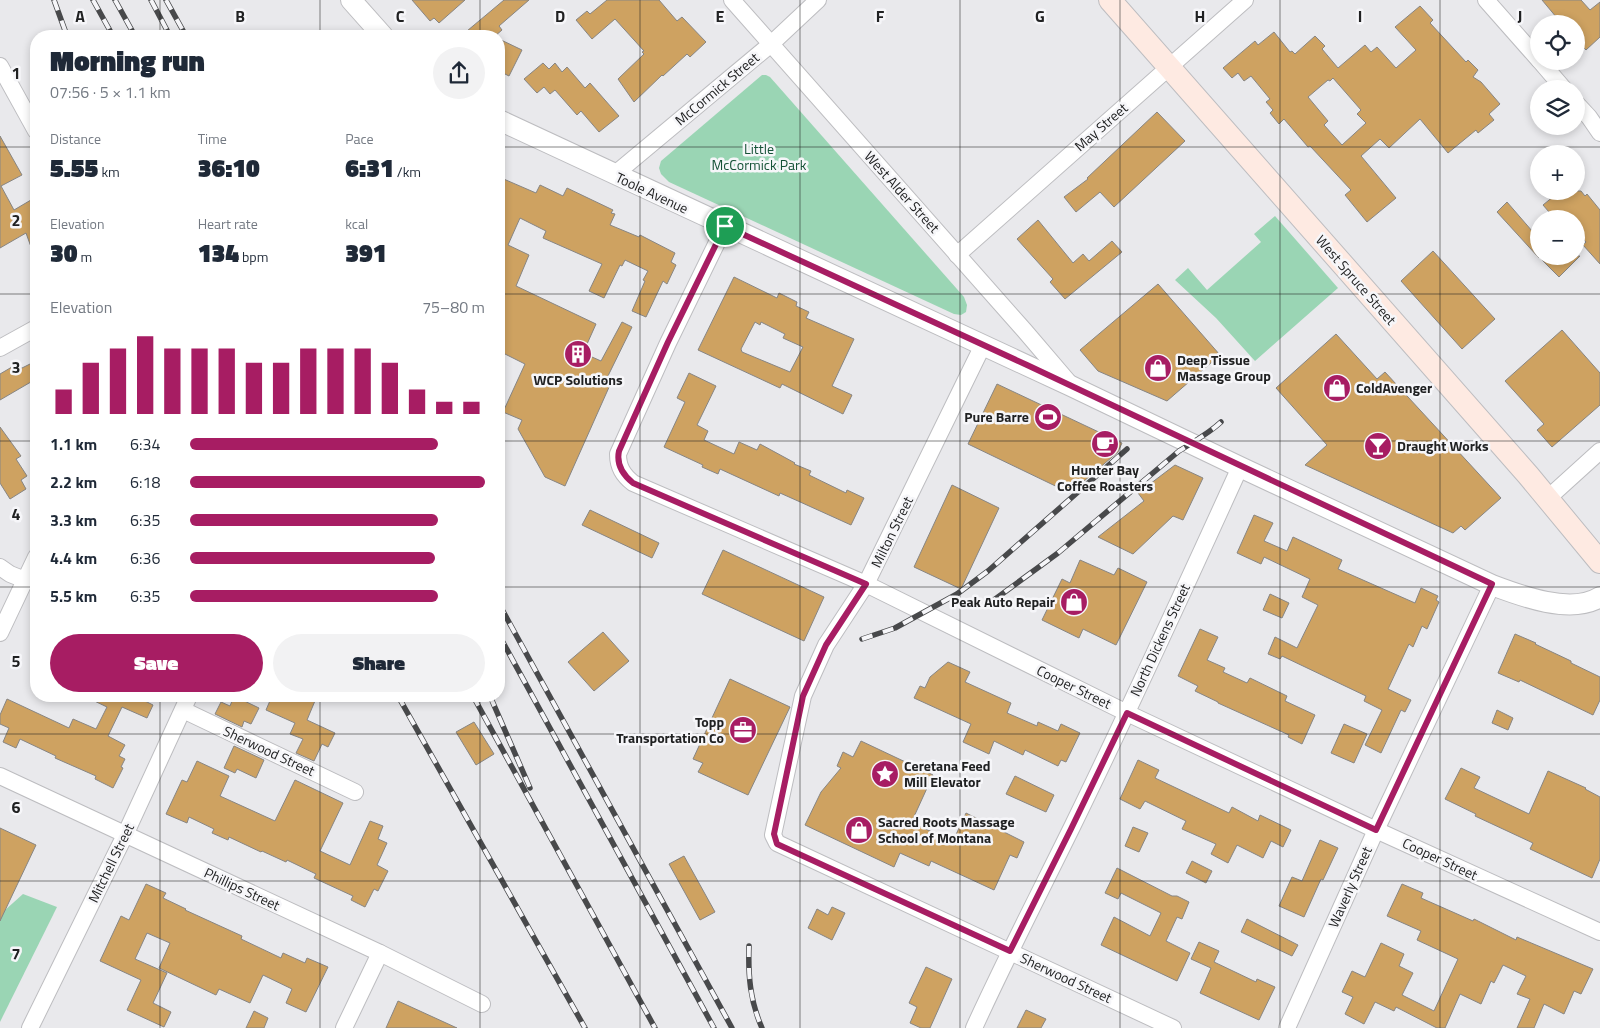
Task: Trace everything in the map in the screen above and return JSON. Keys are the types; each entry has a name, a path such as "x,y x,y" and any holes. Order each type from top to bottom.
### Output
{"main road":[{"name":"West Spruce Street","path":"1110,0 1453,390 1600,562"}],"street":[{"path":"351,0 378,30"},
{"name":"West Alder Street","path":"732,0 1024,330 1071,386"},
{"name":"McCormick Street","path":"614,175 771,44 818,0"},
{"name":"May Street","path":"956,255 1245,0"},
{"path":"1486,0 1530,49"},
{"path":"0,66 30,120"},
{"path":"1548,70 1557,80"},
{"path":"1585,113 1600,133"},
{"name":"Toole Avenue","path":"505,123 1492,584 1524,597 1565,605 1595,601 1600,598"},
{"name":"Cooper Street","path":"725,226 668,342 618,454 620,468 633,483 866,584 1127,713 1376,830 1600,932"},
{"path":"0,348 30,331"},
{"name":"Milton Street","path":"774,834 803,696 826,645 866,584 983,345"},
{"path":"1547,499 1600,451"},
{"name":"North Dickens Street","path":"974,1028 1127,713 1240,467"},
{"path":"0,567 10,574 25,580"},
{"path":"0,633 30,570"},
{"name":"Waverly Street","path":"1287,1028 1376,830 1492,584"},
{"name":"Sherwood Street","path":"186,703 355,792"},
{"name":"Mitchell Street","path":"30,1028 125,835 186,703"},
{"name":"Phillips Street","path":"0,776 380,953 482,1004"},
{"name":"Sherwood Street","path":"774,834 777,844 1173,1028"},
{"path":"344,1028 380,953"}],"green space":[{"name":"Little McCormick Park","path":"762,75 770,77 964,297 967,305 966,312 961,315 954,314 669,182 661,174 659,168 661,161"},
{"path":"1275,216 1338,288 1255,361 1216,318 1175,280 1188,268 1207,290 1261,242 1254,234"},
{"path":"23,894 57,907 0,1022 0,920 4,911"}],"building":[{"path":"412,0 465,0 439,23 434,18 430,21"},
{"path":"504,0 529,0 499,26 502,30 468,30"},
{"path":"607,0 659,0 677,21 682,17 706,42 690,57 687,54 634,102 618,79 644,54 642,52 644,51 615,19 592,39 576,20 587,11 590,14"},
{"path":"1542,0 1581,0 1590,10 1600,2 1600,37 1586,50 1585,15 1554,15"},
{"path":"1420,6 1433,20 1430,23 1466,62 1468,60 1478,70 1473,77 1481,82 1500,104 1489,114 1494,120 1478,133 1476,130 1448,153 1420,119 1389,148 1380,139 1361,156 1396,198 1367,222 1345,195 1351,190 1310,146 1308,147 1284,119 1279,124 1270,113 1273,110 1266,102 1270,99 1251,76 1244,81 1238,73 1232,78 1223,68 1255,41 1258,45 1274,32 1290,52 1292,51 1295,54 1315,36 1325,46 1322,49 1338,68 1365,45 1371,52 1377,47 1396,68 1416,50 1395,27","holes":["1333,78 1361,110 1357,114 1366,123 1342,145 1324,125 1328,121 1308,97"]},
{"path":"505,42 522,50 509,76 505,74"},
{"path":"543,63 549,69 555,63 562,72 567,67 585,88 590,83 619,116 599,132 581,111 577,115 555,90 550,94 544,87 537,93 524,79"},
{"path":"1157,112 1185,141 1114,207 1100,192 1076,212 1064,197 1088,179"},
{"path":"0,136 22,175 1,186 14,210 30,201 30,244 26,233 0,248"},
{"path":"505,180 536,193 540,185 563,196 567,188 613,210 611,213 615,214 610,225 639,237 640,235 675,253 671,262 676,265 667,284 663,281 646,317 632,311 648,271 625,260 622,266 620,265 604,298 589,291 602,264 543,238 546,231 520,218 508,245 529,255 516,286 596,324 583,353 601,361 622,322 632,327 605,382 610,385 565,486 545,477 518,429 522,420 505,413 505,408 525,364 505,354"},
{"path":"1587,194 1600,210 1600,264 1585,247 1585,210 1547,210 1543,205 1549,200 1585,200"},
{"path":"1507,202 1530,229 1530,248 1497,212"},
{"path":"1038,220 1073,263 1083,254 1089,261 1112,241 1122,252 1065,299 1050,282 1053,279 1017,239"},
{"path":"1433,251 1495,319 1462,349 1401,281"},
{"path":"1547,265 1571,265 1559,277"},
{"path":"734,277 777,298 779,293 797,302 796,306 809,312 806,318 854,339 832,386 852,395 843,414 782,384 780,388 698,350","holes":["755,322 760,325 761,322 785,334 783,338 803,347 790,372 742,352 741,349"]},
{"path":"1158,284 1220,355 1167,401 1098,371 1080,350"},
{"path":"1562,330 1600,373 1600,405 1552,447 1537,430 1544,424 1505,381"},
{"path":"1336,334 1377,379 1385,372 1501,498 1465,530 1461,526 1453,533 1305,465 1327,445 1276,388"},
{"path":"17,364 20,369 30,364 30,382 0,400 0,374"},
{"path":"689,373 716,386 697,425 708,431 704,440 734,454 739,442 757,450 760,444 794,464 811,471 809,475 846,493 847,490 864,498 851,525 780,493 779,496 720,469 718,474 664,447 685,402 677,398"},
{"path":"997,384 1122,443 1118,452 1070,493 968,444"},
{"path":"0,427 21,456 16,459 27,476 21,480 26,489 10,499 0,483"},
{"path":"1175,465 1203,478 1183,520 1173,516 1133,554 1098,537 1144,501 1138,493"},
{"path":"952,485 999,508 961,589 914,567"},
{"path":"590,510 659,543 652,558 582,525"},
{"path":"1254,515 1273,523 1264,541 1287,551 1293,537 1342,560 1338,569 1415,603 1421,588 1438,596 1436,600 1439,602 1427,629 1422,626 1413,647 1409,644 1388,689 1411,700 1405,712 1401,710 1381,753 1365,745 1382,710 1364,701 1366,696 1282,656 1280,659 1268,654 1275,637 1297,648 1318,605 1302,597 1310,579 1264,557 1261,564 1237,553"},
{"path":"723,550 824,597 804,641 702,594"},
{"path":"1080,560 1114,575 1118,568 1147,582 1116,645 1083,629 1079,638 1042,620 1062,579 1070,583"},
{"path":"1270,594 1289,603 1282,618 1263,610"},
{"path":"1200,629 1218,637 1207,660 1225,668 1223,672 1247,683 1250,678 1287,696 1285,701 1315,715 1302,744 1288,737 1289,735 1195,691 1198,686 1178,676"},
{"path":"603,632 629,661 594,691 568,662"},
{"path":"1515,634 1600,677 1600,700 1593,715 1520,680 1519,682 1498,673"},
{"path":"948,662 970,672 965,682 1011,703 1007,713 1037,726 1038,722 1058,731 1061,724 1080,733 1066,762 1061,760 1058,766 1025,750 1023,755 994,741 989,754 963,742 971,724 914,698 920,686 925,688 930,677"},
{"name":"Topp Transportation Co","path":"730,679 790,707 748,795 698,772 703,763 693,759"},
{"path":"7,699 69,728 73,719 96,729 107,707 97,702 147,702 153,705 147,718 122,707 108,736 125,745 119,756 125,759 121,767 123,768 113,788 95,779 96,776 55,758 56,756 20,739 16,748 3,742 9,728 0,724 0,715"},
{"path":"221,702 230,706 232,702 246,702 259,708 251,724 244,721 242,727 215,714"},
{"path":"269,702 314,702 307,720 335,733 328,747 322,744 314,761 296,753 303,739 290,734 295,723 266,710"},
{"path":"1497,710 1513,718 1508,730 1492,723"},
{"path":"474,722 494,754 476,765 456,732"},
{"path":"1344,724 1367,734 1354,763 1331,753"},
{"path":"861,741 933,775 912,821 914,824 953,841 966,813 1024,842 1017,858 1010,855 994,890 931,861 929,866 900,853 894,867 805,825 821,792 841,768 837,766 843,752 853,757"},
{"path":"234,746 264,760 256,778 237,769 235,773 224,768"},
{"path":"1138,760 1159,770 1155,778 1229,813 1232,807 1258,821 1260,815 1291,830 1283,847 1271,841 1263,858 1237,845 1228,863 1211,854 1216,844 1182,829 1186,821 1145,801 1140,809 1120,799"},
{"path":"197,761 229,776 220,796 275,821 295,780 343,803 320,851 350,865 370,821 383,826 378,839 387,843 377,865 388,871 378,891 374,889 365,907 351,900 353,896 314,878 316,874 287,860 286,862 229,837 228,840 212,833 214,829 189,817 187,823 166,814 182,780 187,782"},
{"path":"1461,768 1480,777 1474,788 1529,814 1548,771 1586,788 1600,797 1600,859 1592,878 1530,849 1533,843 1475,816 1476,814 1445,799"},
{"path":"1015,776 1054,795 1046,812 1006,794"},
{"path":"1133,827 1148,833 1139,852 1125,846"},
{"path":"0,828 36,845 0,921"},
{"path":"1320,840 1338,848 1323,880 1321,879 1304,917 1279,906 1292,877 1302,881"},
{"path":"684,856 715,912 700,920 669,864"},
{"path":"1192,861 1212,871 1206,883 1186,873"},
{"path":"1117,868 1172,896 1177,896 1189,902 1182,919 1177,917 1166,941 1190,953 1177,981 1101,945 1114,917 1150,936 1161,913 1121,893 1118,899 1105,893"},
{"path":"146,884 166,893 163,898 242,936 241,939 281,958 283,953 305,963 307,958 328,967 306,1012 286,1003 292,989 263,975 250,1003 219,989 216,995 159,968 170,943 147,933 135,959 167,973 153,1003 171,1012 164,1027 127,1010 141,980 100,961 121,916 129,920"},
{"path":"1402,884 1423,893 1421,898 1473,921 1474,919 1516,940 1517,937 1593,969 1581,994 1574,991 1564,1014 1544,1004 1534,1028 1517,1028 1530,999 1517,994 1526,976 1503,965 1494,983 1491,981 1481,1004 1460,994 1445,1028 1437,1028 1396,1007 1394,1011 1375,1002 1364,1024 1345,1014 1353,997 1342,992 1352,971 1365,977 1381,943 1404,954 1399,966 1413,973 1402,995 1434,1011 1458,959 1417,940 1421,931 1387,916"},
{"path":"832,907 845,913 832,940 808,928 817,909 828,915"},
{"path":"1247,919 1298,945 1292,956 1241,932"},
{"path":"1199,942 1219,951 1214,962 1256,982 1257,979 1275,987 1259,1020 1200,993 1211,968 1191,959"},
{"path":"926,967 952,979 930,1028 921,1028 910,1023 917,1007 909,1003"},
{"path":"398,1001 457,1028 386,1028"},
{"path":"1026,1010 1046,1019 1041,1028 1017,1028"},
{"path":"254,1011 268,1018 264,1028 246,1028"}],"railway":[{"path":"54,0 65,30"},
{"path":"93,0 110,30"},
{"path":"115,0 132,30"},
{"path":"151,0 167,30"},
{"path":"166,0 183,30"},
{"path":"987,605 1058,553 1179,451 1221,422"},
{"path":"862,639 895,628 957,594 988,571 1127,449"},
{"path":"505,615 732,1028"},
{"path":"505,646 714,1028"},
{"path":"401,702 585,1028"},
{"path":"476,702 655,1028"},
{"path":"493,702 530,788"},
{"path":"749,946 751,988 762,1028"}],"place":[{"name":"WCP Solutions","path":"578,354"},
{"name":"Deep Tissue Massage Group","path":"1158,368"},
{"name":"ColdAvenger","path":"1337,388"},
{"name":"Pure Barre","path":"1048,417"},
{"name":"Hunter Bay Coffee Roasters","path":"1105,444"},
{"name":"Draught Works","path":"1378,446"},
{"name":"Peak Auto Repair","path":"1074,602"},
{"name":"Topp Transportation Co","path":"743,730"},
{"name":"Ceretana Feed Mill Elevator","path":"885,774"},
{"name":"Sacred Roots Massage School of Montana","path":"859,830"}],"route":[{"path":"725,226 1027,365 1240,467 1492,584 1376,830 1127,713 1010,951 777,844 774,834 803,696 826,645 866,584 633,483 626,477 618,461 619,451 668,342 725,226"}]}
